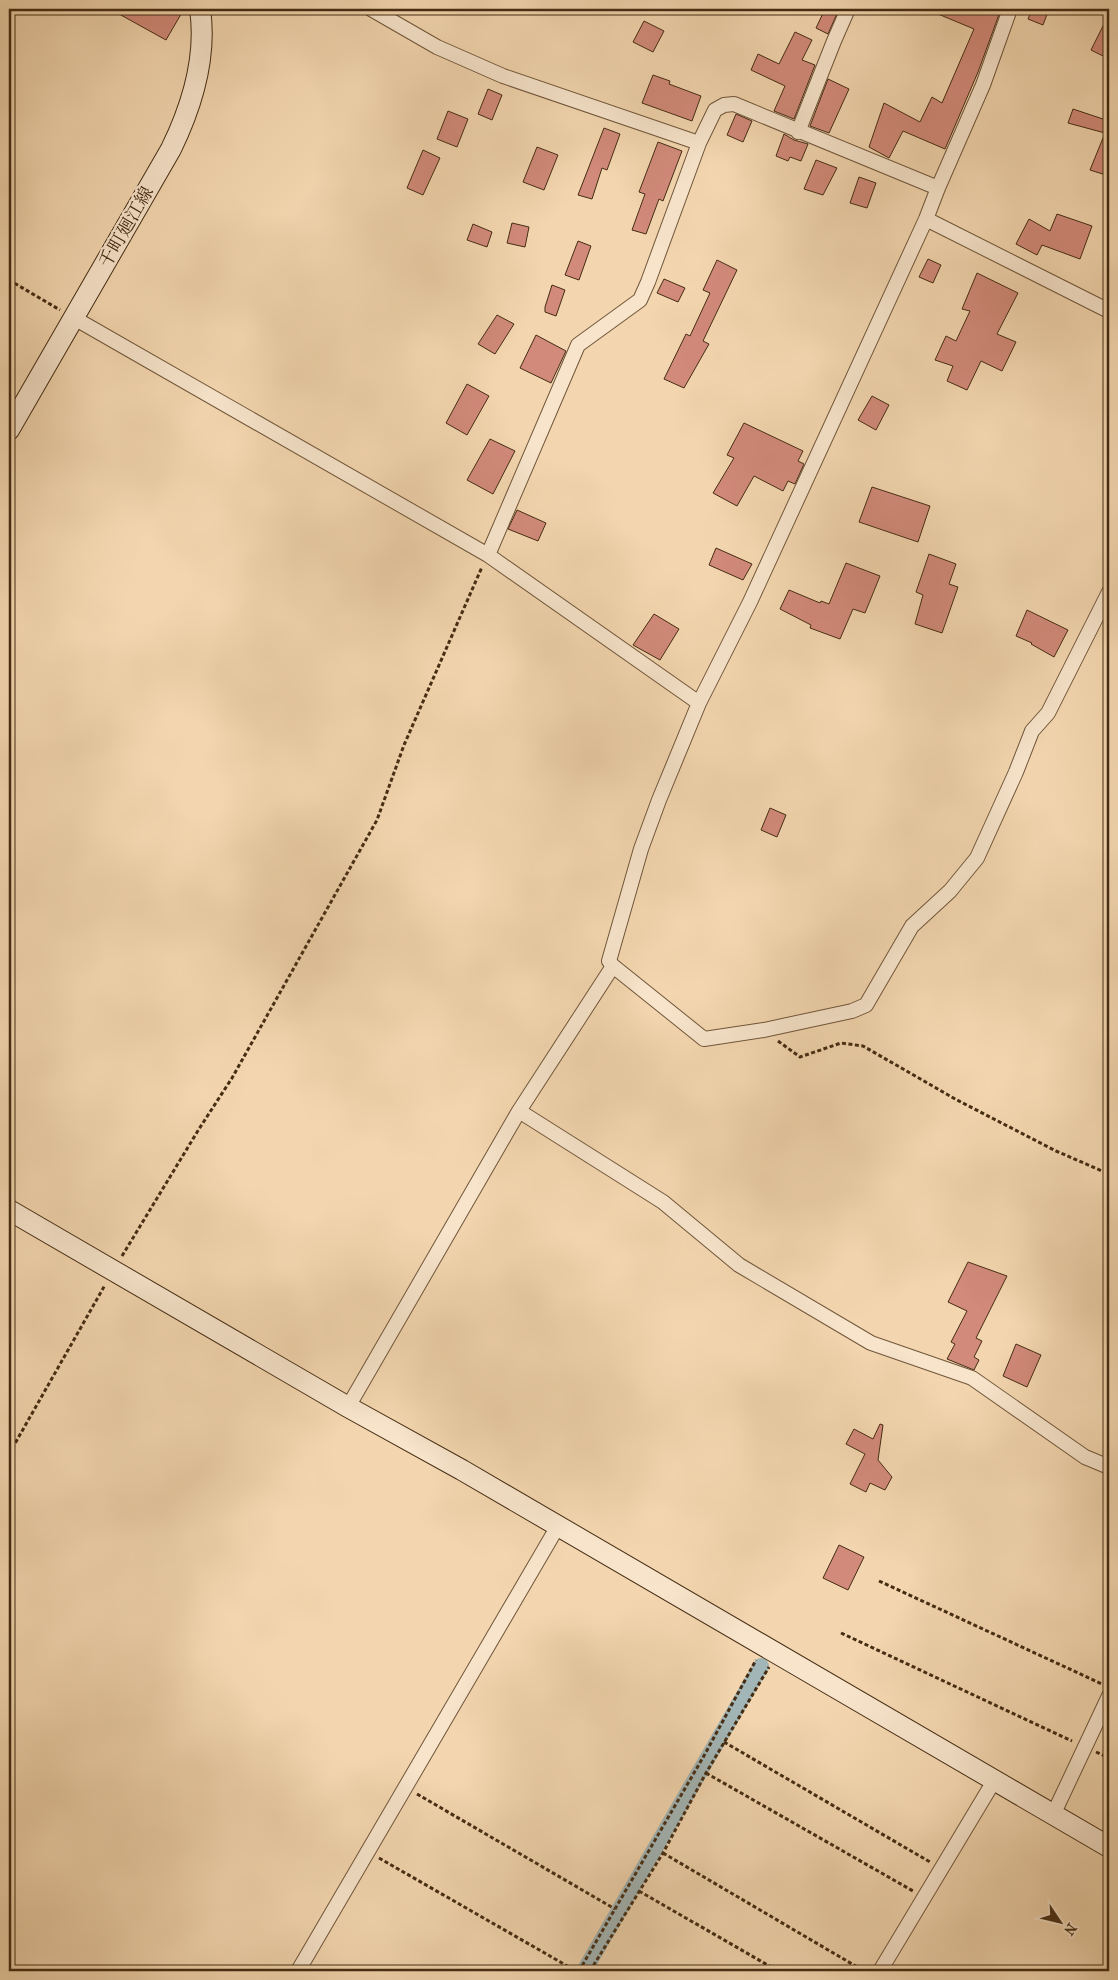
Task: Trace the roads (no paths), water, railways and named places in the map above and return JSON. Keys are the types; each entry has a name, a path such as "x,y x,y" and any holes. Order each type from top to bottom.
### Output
{"street":[{"name":"千町廻江線","path":"9,430 181,128 199,66 200,9"},
{"path":"372,9 437,47 503,76 700,143"},
{"path":"798,132 848,9"},
{"path":"1010,9 983,84 926,219 750,602 699,703 641,849 609,961 704,1039 764,1030 852,1011 866,1005 912,926 950,891 976,858 1016,772 1032,730 1048,713 1109,592"},
{"path":"488,556 578,345 640,300 700,143 715,110 720,106 730,104 938,188"},
{"path":"926,219 1109,311"},
{"path":"74,318 488,556 699,703"},
{"path":"348,1407 519,1111 613,966"},
{"path":"519,1111 662,1202 739,1265 871,1343 972,1378 1085,1457 1109,1467"},
{"path":"9,1210 348,1407 558,1526 1109,1847"},
{"path":"298,1971 558,1526"},
{"path":"1053,1815 1109,1696"},
{"path":"880,1971 994,1781"}],"waterway":[{"path":"584,1971 761,1666"}]}
